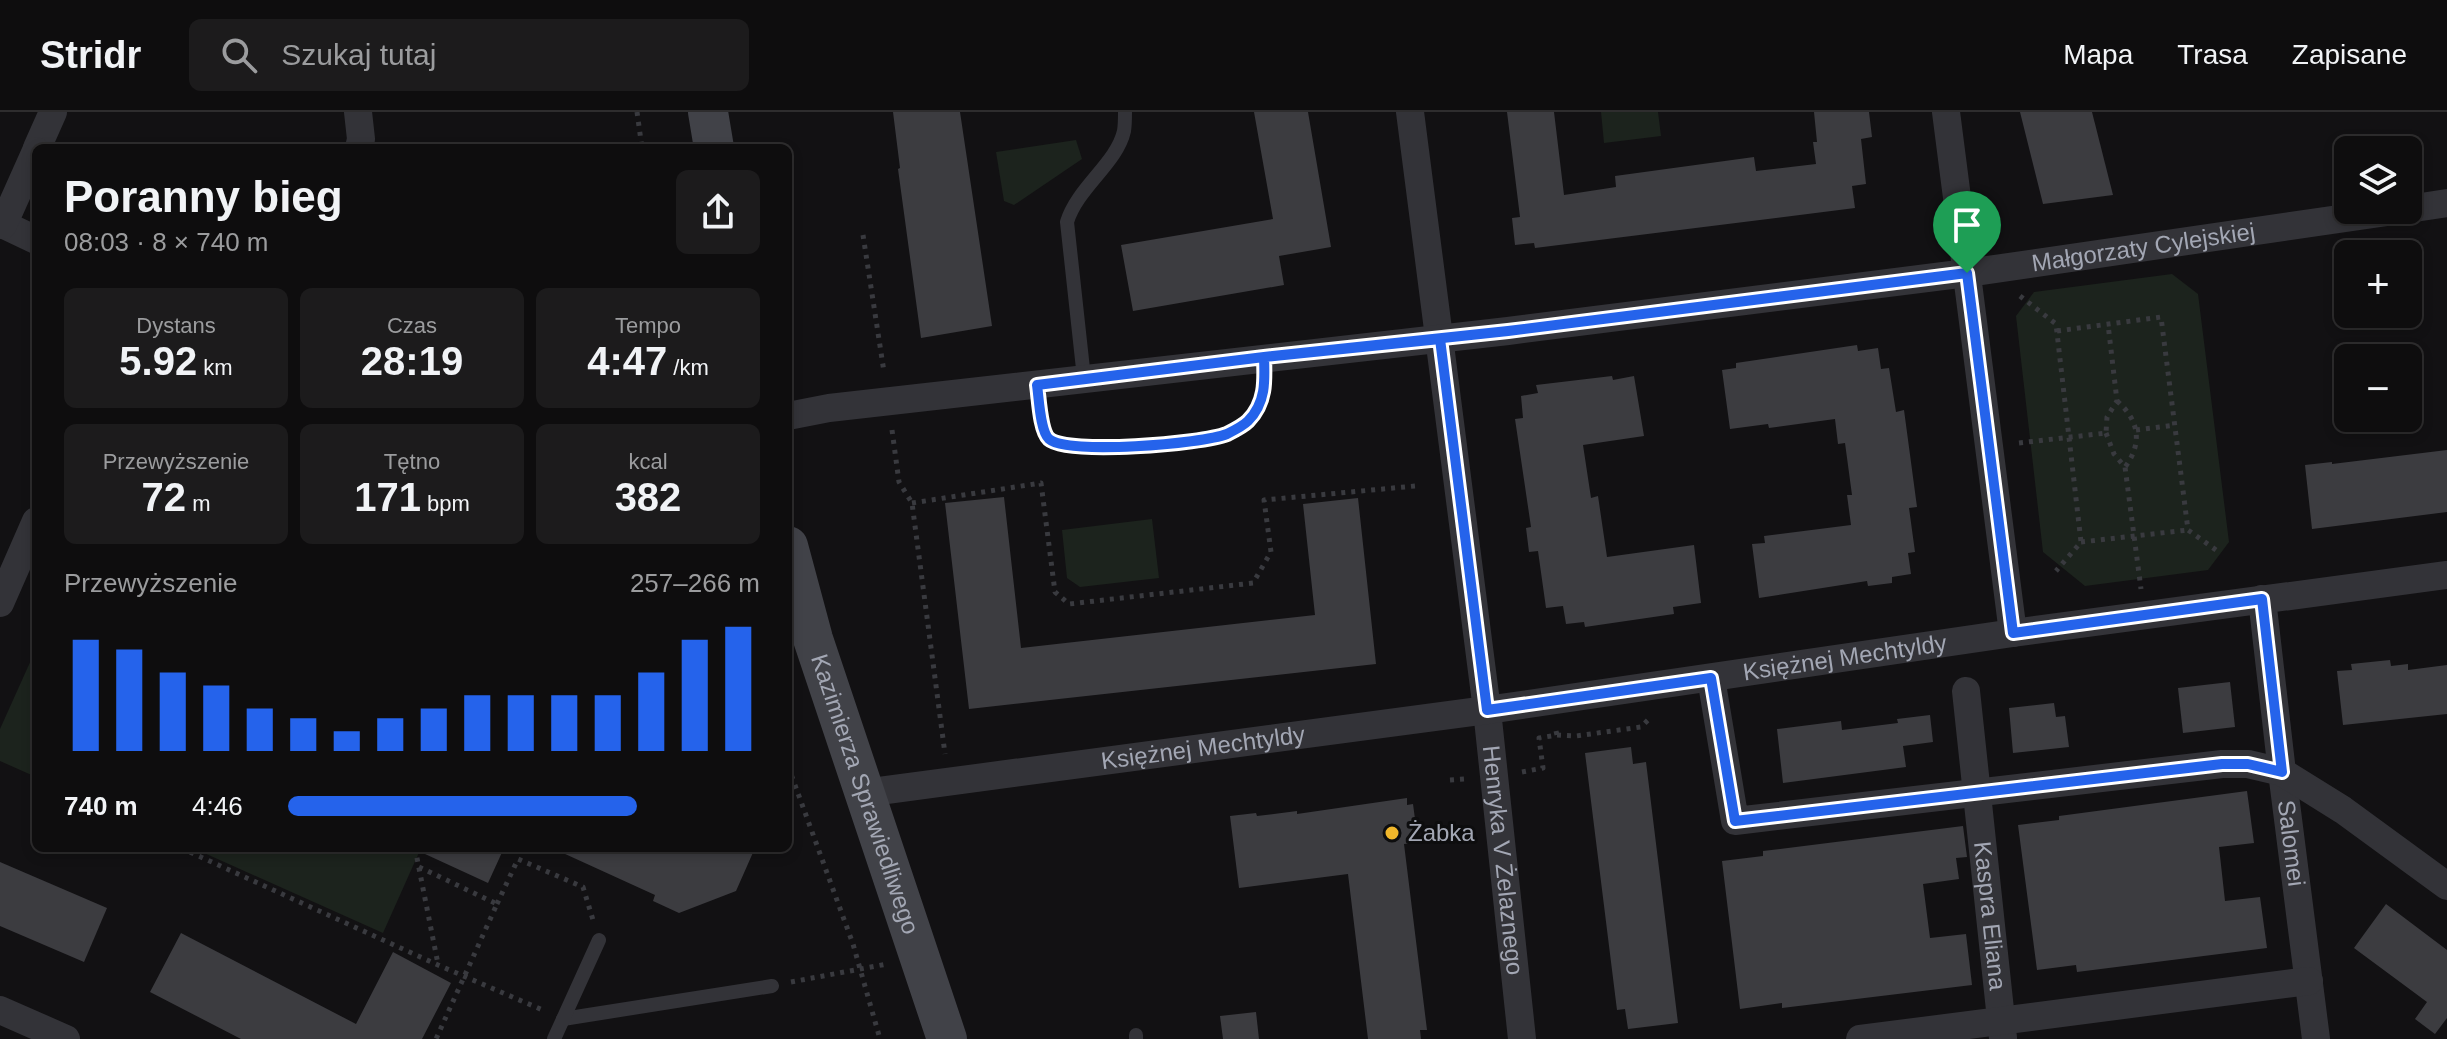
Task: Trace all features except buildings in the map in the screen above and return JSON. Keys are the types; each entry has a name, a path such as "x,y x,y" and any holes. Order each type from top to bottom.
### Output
{"street":[{"path":"39,144 53,112"},
{"path":"358,112 360,144"},
{"path":"708,112 713,144"},
{"name":"Henryka V Żelaznego","path":"1410,112 1487,710 1522,1039"},
{"path":"1946,112 2013,633"},
{"path":"32,160 2,224 32,238"},
{"path":"2422,207 2447,203"},
{"name":"Małgorzaty Cylejskiej","path":"792,415 829,408 1440,339 1967,273 2334,220"},
{"path":"0,603 32,530"},
{"name":"Kazimierza Sprawiedliwego","path":"792,561 813,639 947,1039"},
{"name":"Księżnej Mechtyldy","path":"864,793 1487,710 2013,633 2447,575"},
{"name":"Salomei","path":"2262,599 2316,1039"},
{"path":"1711,678 1735,821 2222,764 2248,764 2282,772 2343,810 2447,886"},
{"name":"Kaspra Eliana","path":"1966,691 2002,1030"},
{"path":"1860,1039 2002,1030 2309,981"},
{"path":"0,1010 66,1039"}],"lane":[{"path":"1084,378 1067,222 1071,208 1117,147 1124,132 1125,112"},
{"path":"1037,385 1044,432 1050,441 1069,445 1126,447 1174,443 1225,435 1247,422 1260,404 1265,384 1264,357"},
{"path":"554,1039 599,940"},
{"path":"563,1019 772,986"}],"path":[{"path":"637,112 641,144"},
{"path":"863,235 899,482 912,503 946,757"},
{"path":"2020,296 2056,324 2081,542"},
{"path":"2057,331 2161,317 2188,530"},
{"path":"2108,324 2117,401 2107,417 2106,433 2111,449 2125,467 2142,593"},
{"path":"2117,401 2128,411 2136,430 2135,454 2125,467"},
{"path":"2136,430 2175,425"},
{"path":"2019,443 2106,433"},
{"path":"912,503 1041,483 1055,592 1069,604 1253,583 1271,552 1264,500 1415,486"},
{"path":"2056,571 2081,542 2188,530 2216,550"},
{"path":"1557,735 1576,736 1641,727 1653,715"},
{"path":"792,777 860,969 880,1039"},
{"path":"190,852 563,1019"},
{"path":"416,852 438,965"},
{"path":"436,1039 518,859 583,887 599,940"},
{"path":"419,867 497,904"},
{"path":"772,986 919,957"}],"shaded area":[{"path":"1601,112 1658,112 1661,136 1604,143"},
{"path":"1076,140 1082,159 1014,205 1004,201 996,152"},
{"path":"2172,274 2198,294 2229,542 2208,570 2085,586 2043,552 2016,316 2034,292"},
{"path":"1152,519 1159,578 1080,587 1067,578 1062,530"},
{"path":"32,658 32,775 0,761 0,729"},
{"path":"202,852 419,852 383,933"}],"place":[{"name":"Żabka","path":"1392,833"}],"route":[{"path":"1967,273 1508,331 1264,357 1037,385 1044,432 1050,441 1069,445 1126,447 1174,443 1225,435 1247,422 1260,404 1265,384 1264,357 1440,339 1487,710 1711,678 1735,821 2222,764 2248,764 2282,772 2262,599 2013,633 1967,273"}]}
